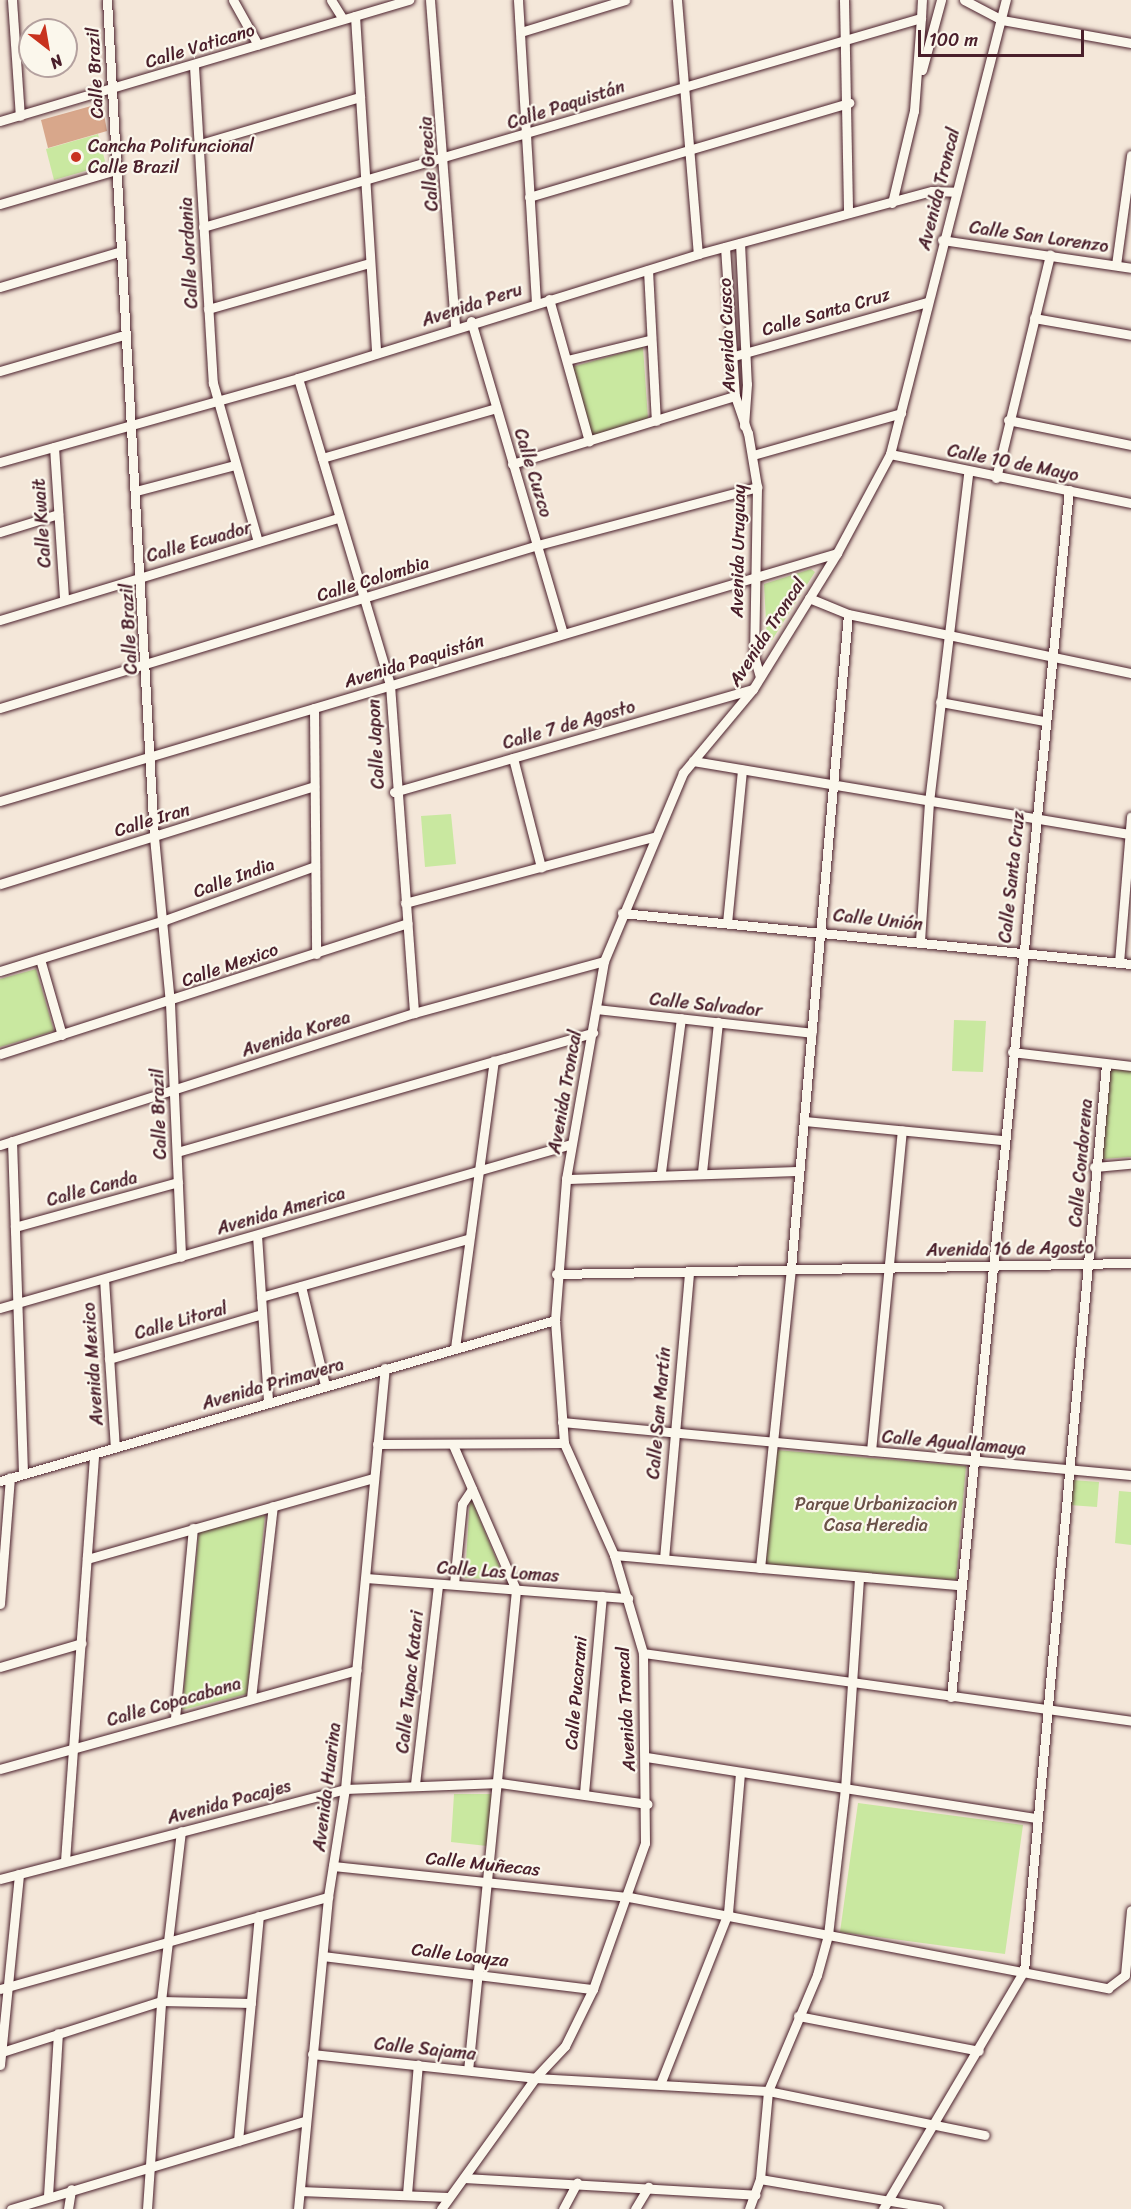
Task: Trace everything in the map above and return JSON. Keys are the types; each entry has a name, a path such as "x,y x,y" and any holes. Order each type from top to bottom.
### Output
{"street":[{"path":"12,0 20,116"},
{"path":"233,0 258,45"},
{"path":"331,0 343,19"},
{"name":"Calle Vaticano","path":"0,121 194,66 409,0"},
{"name":"Calle Grecia","path":"430,0 446,160 455,327"},
{"path":"518,0 528,134 529,197 536,302"},
{"path":"521,32 625,0"},
{"path":"677,0 698,254"},
{"path":"844,0 849,103 848,213"},
{"path":"917,89 922,0"},
{"path":"892,203 917,89 941,0"},
{"path":"964,0 1002,21 1131,43"},
{"name":"Avenida Troncal","path":"441,2209 535,2078 566,2046 593,1989 629,1897 645,1843 648,1804 642,1653 628,1598 614,1556 564,1443 555,1320 556,1274 566,1179 604,961 653,837 693,761 753,689 837,552 890,454 942,240 1006,0"},
{"name":"Calle Brazil","path":"109,1 118,252 143,576 154,837 165,920 175,1091 181,1257"},
{"path":"355,15 376,353"},
{"name":"Calle Paquistán","path":"203,227 446,160 684,84 845,37 921,18"},
{"name":"Calle Jordania","path":"194,66 208,309 216,402 258,542"},
{"path":"200,144 360,97"},
{"path":"529,197 849,103"},
{"path":"1116,265 1131,155"},
{"path":"0,204 116,170"},
{"name":"Avenida Peru","path":"0,462 298,378 471,321 698,254 932,191 956,192"},
{"name":"Calle San Lorenzo","path":"942,240 1050,254 1131,268"},
{"name":"Avenida Cusco","path":"740,243 745,352 744,426"},
{"name":"Avenida Uruguay","path":"725,247 735,396 753,455 756,487 754,661 760,677"},
{"path":"0,287 118,252"},
{"path":"996,478 1008,420 1050,254"},
{"path":"208,309 369,263"},
{"path":"648,270 649,340 656,421"},
{"path":"549,299 589,441"},
{"name":"Calle Santa Cruz","path":"734,356 928,302"},
{"path":"1034,318 1131,335"},
{"name":"Calle Cuzco","path":"471,321 563,634"},
{"path":"0,371 124,335"},
{"path":"567,360 649,340"},
{"name":"Calle Japon","path":"298,378 338,518 390,685 394,792 414,1013"},
{"path":"512,464 735,396"},
{"path":"322,458 496,408"},
{"path":"753,455 901,413"},
{"path":"1008,420 1131,446"},
{"name":"Calle Kwait","path":"54,447 64,598"},
{"name":"Calle 10 de Mayo","path":"890,454 968,473 1131,502"},
{"path":"136,491 234,465"},
{"path":"920,941 929,802 968,473"},
{"name":"Calle Colombia","path":"0,708 538,545 756,487"},
{"name":"Calle Santa Cruz","path":"951,1696 1002,1140 1050,657 1070,490"},
{"path":"0,532 58,514"},
{"name":"Calle Ecuador","path":"0,620 64,598 338,518"},
{"name":"Avenida Paquistán","path":"0,801 837,552"},
{"path":"809,598 848,614 1131,673"},
{"path":"760,1568 791,1268 848,614"},
{"name":"Calle 7 de Agosto","path":"394,792 753,689"},
{"path":"940,702 1044,721"},
{"path":"314,708 316,954"},
{"path":"513,758 541,867"},
{"path":"693,761 834,788 1129,834"},
{"path":"727,923 742,770"},
{"name":"Calle Iran","path":"0,884 314,786"},
{"path":"1119,963 1131,816"},
{"path":"405,903 653,837"},
{"name":"Calle India","path":"0,971 165,920 315,866"},
{"name":"Calle Unión","path":"622,913 822,931 1131,964"},
{"name":"Calle Mexico","path":"0,1054 170,1003 407,923"},
{"path":"40,959 62,1035"},
{"name":"Avenida Korea","path":"0,1145 414,1013 604,961"},
{"name":"Calle Salvador","path":"596,1009 812,1033"},
{"path":"662,1172 681,1018"},
{"path":"702,1172 718,1022"},
{"path":"177,1152 593,1032"},
{"path":"1012,1052 1131,1066"},
{"path":"455,1348 467,1239 494,1061"},
{"name":"Calle Condorena","path":"1024,1971 1035,1818 1048,1710 1067,1470 1090,1264 1094,1167 1106,1064"},
{"path":"804,1121 1002,1140"},
{"path":"871,1451 902,1130"},
{"path":"12,1141 23,1473"},
{"name":"Avenida America","path":"0,1308 571,1144"},
{"path":"1094,1167 1131,1164"},
{"path":"566,1179 662,1172 799,1170"},
{"name":"Calle Canda","path":"15,1227 178,1182"},
{"path":"258,1235 268,1402"},
{"path":"261,1297 467,1239"},
{"name":"Avenida 16 de Agosto","path":"556,1274 1131,1263"},
{"name":"Calle San Martín","path":"664,1559 689,1271"},
{"name":"Avenida Mexico","path":"104,1279 115,1447"},
{"path":"301,1286 325,1385"},
{"name":"Calle Litoral","path":"110,1359 262,1314"},
{"name":"Avenida Primavera","path":"0,1481 555,1320"},
{"name":"Avenida Huarina","path":"298,2209 304,2121 328,1897 345,1789 385,1368"},
{"name":"Calle Aguallamaya","path":"562,1422 1131,1475"},
{"path":"377,1444 564,1443"},
{"path":"453,1445 516,1590 500,1783 468,2069"},
{"path":"65,1861 70,1749 82,1643 94,1454"},
{"path":"0,1605 10,1478"},
{"path":"87,1559 374,1478"},
{"path":"454,1584 462,1504 472,1489"},
{"path":"250,1698 273,1506"},
{"path":"175,1718 194,1528"},
{"path":"614,1556 960,1585"},
{"name":"Calle Las Lomas","path":"366,1578 628,1598"},
{"path":"749,2209 756,2195 760,2178 768,2091 817,1975 828,1935 845,1789 850,1682 859,1578"},
{"name":"Calle Tupac Katari","path":"416,1784 438,1584"},
{"name":"Calle Pucarani","path":"584,1793 602,1596"},
{"path":"0,1667 82,1643"},
{"path":"642,1653 1131,1721"},
{"name":"Calle Copacabana","path":"0,1769 175,1718 357,1670"},
{"path":"646,1758 1035,1818"},
{"path":"661,2082 728,1913 740,1773"},
{"name":"Avenida Pacajes","path":"0,1879 345,1789 416,1784 500,1783 584,1793 648,1804"},
{"path":"147,2209 160,2001 181,1831"},
{"name":"Calle Muñecas","path":"333,1866 488,1880 629,1897 728,1913 828,1935 1116,1986 1125,1975 1131,1910"},
{"path":"0,2065 4,1987 19,1874"},
{"path":"4,1987 328,1897"},
{"path":"238,2140 259,1916"},
{"name":"Calle Loayza","path":"323,1956 478,1972 593,1989"},
{"path":"884,2209 1024,1971"},
{"path":"2,2052 160,2001 251,2003"},
{"path":"798,2016 979,2051"},
{"path":"48,2196 58,2033"},
{"name":"Calle Sajama","path":"312,2054 535,2078 661,2082 768,2091 985,2135"},
{"path":"407,2194 418,2064"},
{"path":"10,2209 304,2121"},
{"path":"464,2178 756,2195"},
{"path":"760,2178 938,2209"},
{"path":"563,2209 577,2183"},
{"path":"635,2209 648,2187"},
{"path":"68,2209 71,2189"},
{"path":"300,2191 448,2197"}],"green space":[{"name":"Cancha Polifuncional Calle Brazil","path":"98,134 106,165 54,180 46,149"},
{"path":"643,347 648,419 592,436 572,367"},
{"path":"811,569 815,572 772,640 767,640 764,584"},
{"path":"451,814 456,864 425,867 421,816"},
{"path":"36,969 54,1031 0,1047 0,979"},
{"path":"954,1020 986,1021 983,1072 952,1071"},
{"path":"1110,1069 1131,1071 1131,1157 1102,1159"},
{"name":"Parque Urbanizacion Casa Heredia","path":"776,1450 966,1466 956,1580 766,1564"},
{"path":"1072,1480 1099,1482 1097,1507 1069,1505"},
{"path":"1119,1491 1131,1492 1131,1545 1115,1543"},
{"path":"470,1496 505,1580 465,1578"},
{"path":"265,1515 247,1694 182,1710 199,1531"},
{"path":"454,1794 493,1794 487,1846 451,1842"},
{"path":"858,1803 1023,1825 1005,1954 840,1932"}],"building":[{"path":"102,103 107,131 48,148 41,120"}],"place":[{"name":"Cancha Polifuncional Calle Brazil","path":"76,157"}]}
